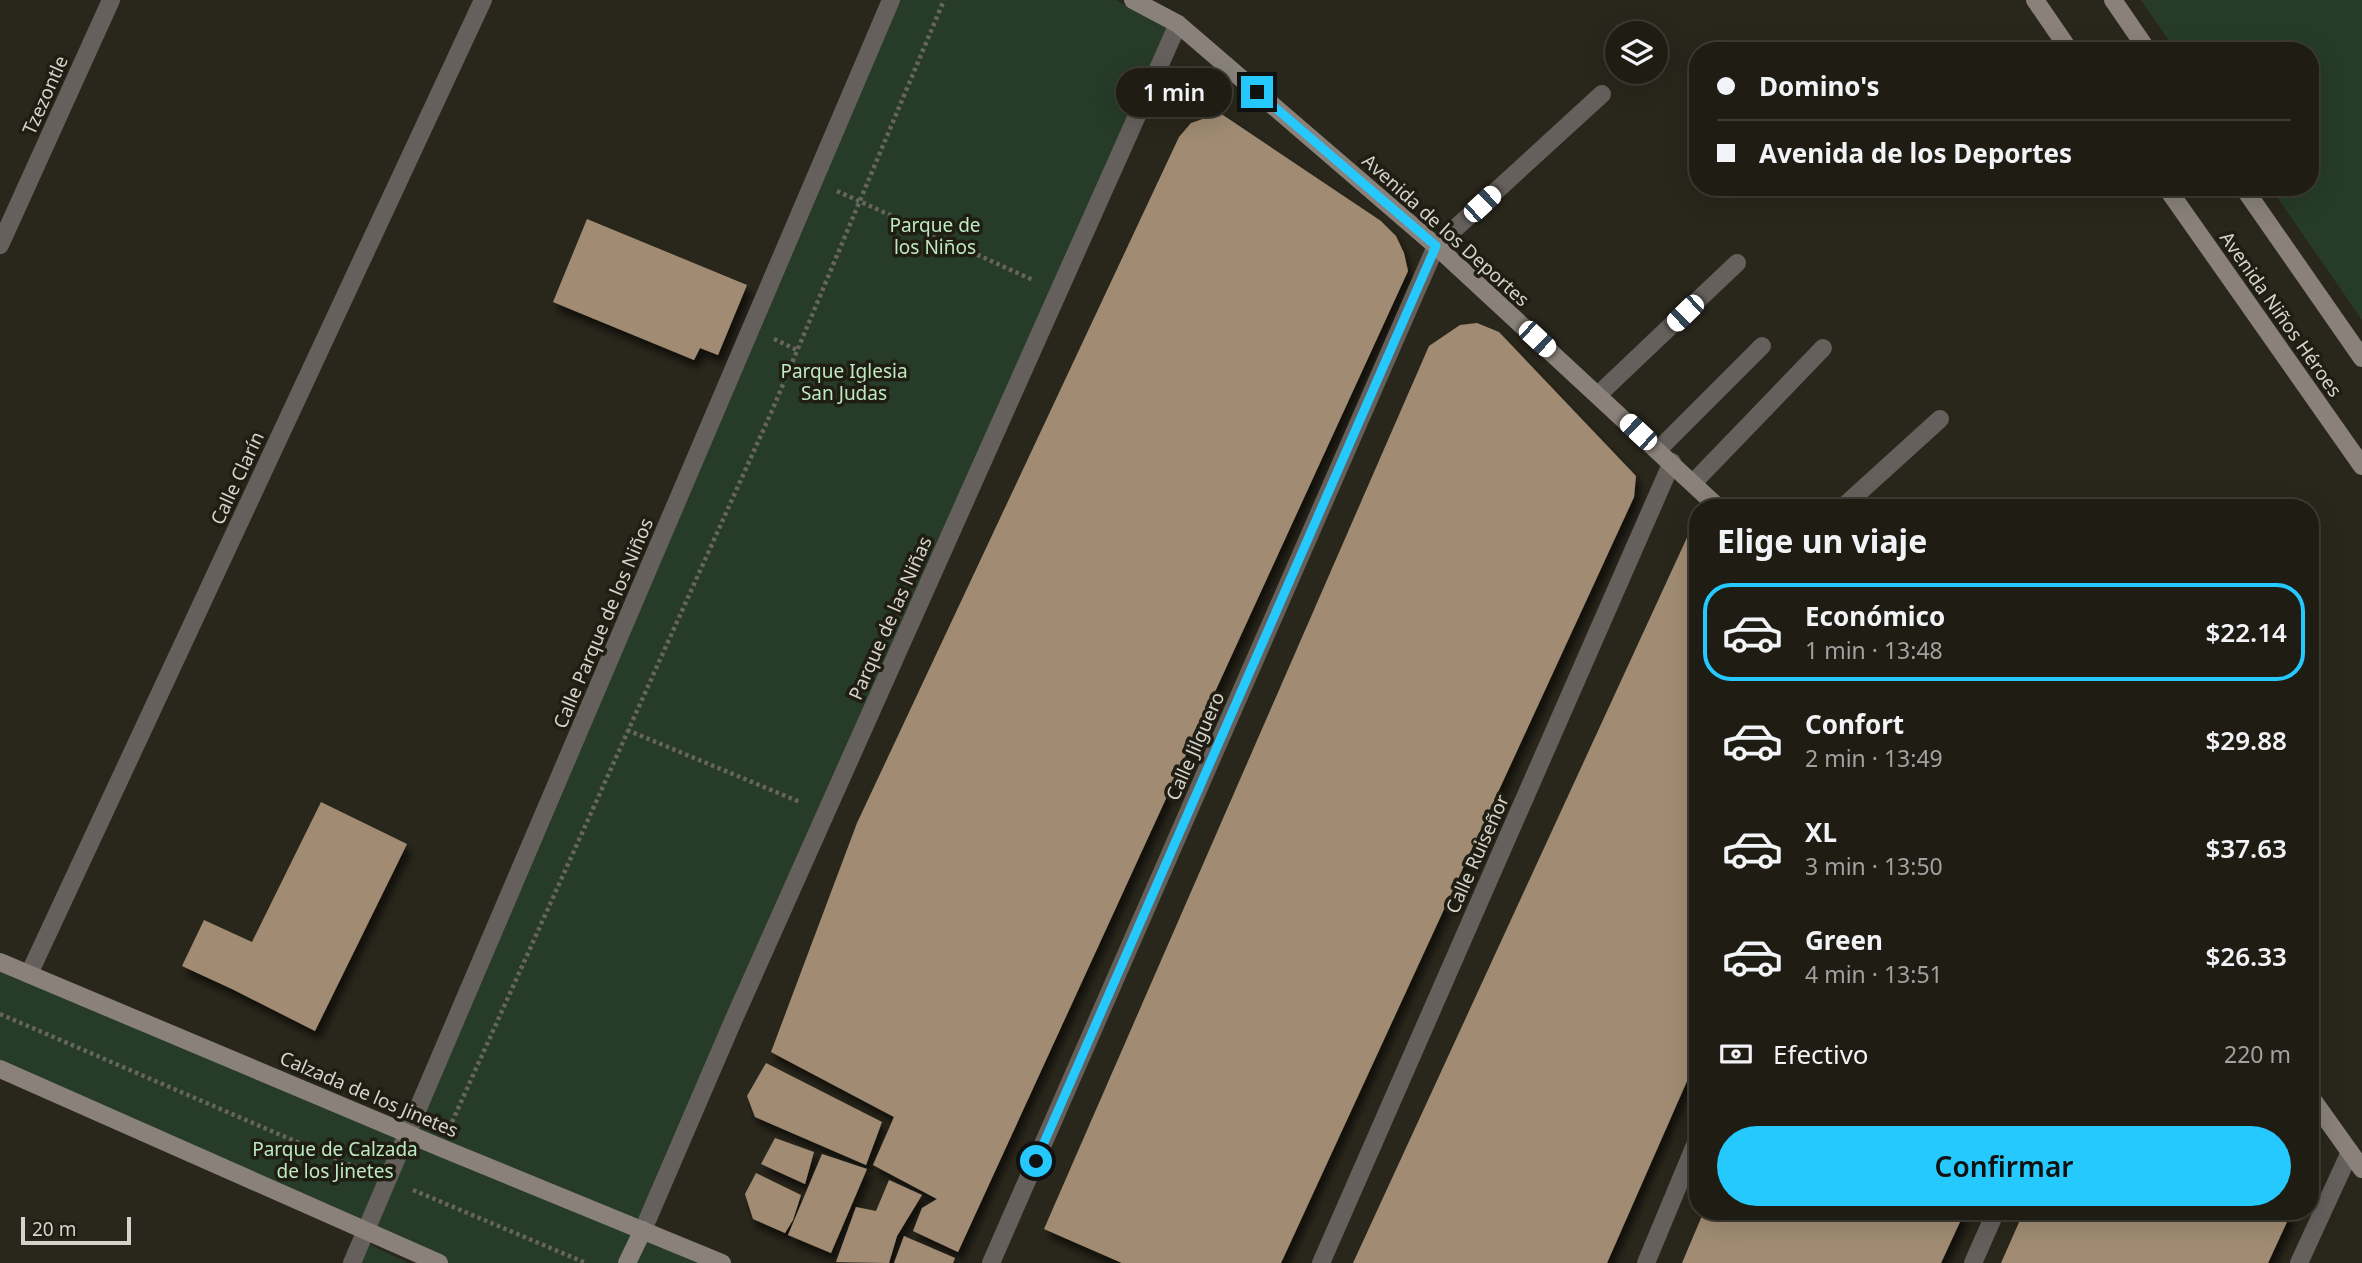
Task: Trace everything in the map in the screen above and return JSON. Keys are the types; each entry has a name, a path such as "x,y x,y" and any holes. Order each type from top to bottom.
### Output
{"main road":[{"name":"Avenida de los Deportes","path":"1133,0 1178,24 1436,246 1710,499"},
{"path":"2035,0 2064,42"},
{"path":"2113,0 2142,42"},
{"name":"Avenida Niños Héroes","path":"2172,196 2362,466"},
{"path":"2249,196 2362,358"},
{"name":"Calzada de los Jinetes","path":"0,962 722,1263"},
{"path":"0,1069 439,1263"},
{"path":"2319,1109 2362,1169"},
{"path":"627,1263 643,1230"}],"street":[{"name":"Tzezontle","path":"0,245 111,0"},
{"name":"Calle Clarín","path":"29,974 483,0"},
{"name":"Calle Parque de los Niños","path":"352,1263 891,0"},
{"name":"Parque de las Niñas","path":"643,1230 1178,24"},
{"path":"1436,246 1602,94"},
{"name":"Calle Jilguero","path":"991,1263 1436,246"},
{"path":"1598,395 1737,263"},
{"path":"1658,450 1762,346"},
{"path":"1693,483 1823,348"},
{"path":"1852,499 1940,419"},
{"name":"Calle Ruiseñor","path":"1321,1263 1672,462"},
{"path":"2319,1219 2350,1152"},
{"path":"1646,1263 1689,1160"},
{"path":"1973,1263 1992,1220"},
{"path":"2299,1263 2319,1220"}],"path":[{"path":"444,1149 445,1137 771,413 944,0"},
{"path":"814,180 1059,292"},
{"path":"627,730 827,813"},
{"path":"0,1013 586,1263"}],"green space":[{"name":"Parque de los Niños","path":"894,0 1116,0 1167,29 626,1263 443,1263 368,1230"},
{"path":"2141,0 2362,0 2362,320 2276,196 2319,196 2319,42 2170,42"},
{"name":"Parque de Calzada de los Jinetes","path":"0,965 405,1133 364,1229 0,1067"},
{"path":"647,1236 710,1263 634,1263"},
{"path":"367,1243 408,1263 359,1263"}],"building":[{"path":"1220,113 1381,221 1396,236 1408,271 958,1252 913,1231 922,1208 937,1199 873,1165 894,1117 771,1052 857,823 1179,137 1191,123"},
{"path":"587,219 747,285 718,355 700,348 694,360 553,302"},
{"path":"1477,323 1499,332 1636,476 1634,497 1281,1263 1122,1263 1044,1229 1429,346 1460,325"},
{"path":"1689,533 1689,1076 1607,1263 1353,1263"},
{"path":"321,802 407,844 315,1031 182,966 204,920 252,942"},
{"path":"766,1063 882,1122 866,1165 755,1117 747,1096"},
{"path":"775,1138 814,1152 805,1184 761,1164"},
{"path":"822,1154 867,1169 831,1253 788,1235"},
{"path":"756,1173 801,1195 793,1220 785,1233 753,1219 745,1194"},
{"path":"889,1180 922,1195 897,1236 889,1263 836,1262 856,1207 876,1211"},
{"path":"1700,1220 1961,1220 1941,1263 1682,1263"},
{"path":"2020,1220 2288,1220 2268,1263 2001,1263"},
{"path":"904,1236 955,1258 953,1263 894,1263"}],"route":[{"path":"1036,1161 1436,246 1257,92"}],"park label":[{"name":"Parque Iglesia San Judas","path":"844,382"}]}
